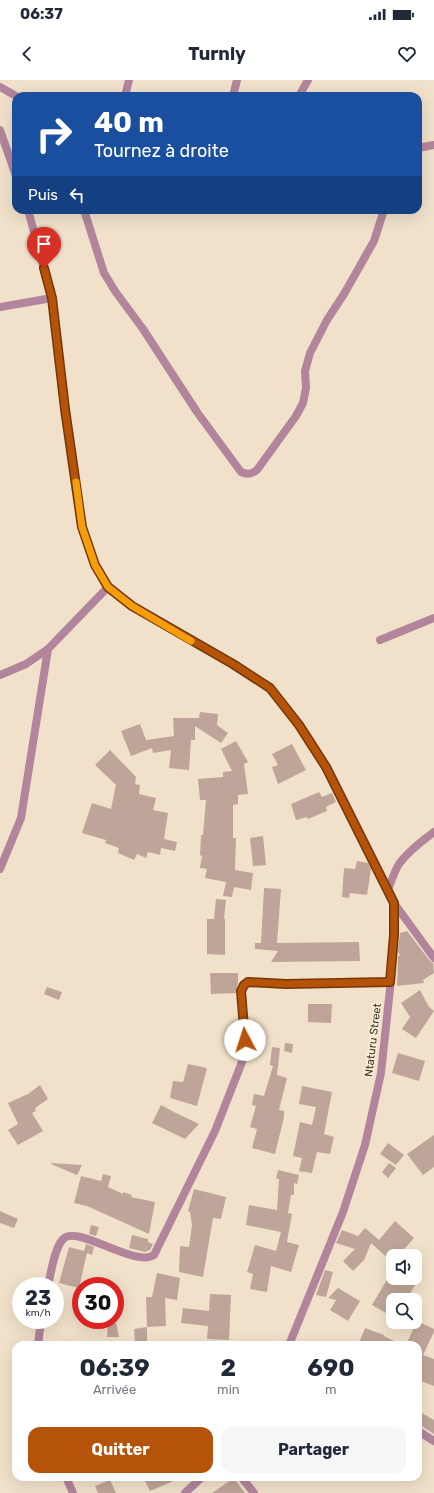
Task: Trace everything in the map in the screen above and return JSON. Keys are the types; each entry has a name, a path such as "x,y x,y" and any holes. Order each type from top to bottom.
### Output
{"street":[{"path":"126,92 129,80"},
{"path":"234,92 237,80"},
{"path":"301,92 308,80"},
{"path":"0,87 12,94"},
{"path":"0,130 12,164"},
{"path":"422,147 434,145"},
{"name":"Ntaturu Street","path":"29,214 52,298 65,409 82,527 95,565 108,587 132,606 233,664 270,688 299,725 326,767 394,903 394,935 381,1073 365,1145 343,1212 291,1341"},
{"path":"85,214 104,273 143,329 197,412 241,472 251,474 258,470 303,403 306,388 305,370 310,353 327,320 344,294 374,241 383,214"},
{"path":"0,307 52,298"},
{"path":"0,675 26,664 48,649 108,587"},
{"path":"380,640 434,618"},
{"path":"0,869 21,818 48,649"},
{"path":"388,890 399,864 423,840 434,832"},
{"path":"394,903 434,958"},
{"path":"50,1277 58,1249 63,1239 66,1237 77,1236 138,1257 147,1258 154,1255 215,1131 242,1062 245,1040 241,991 246,983 286,984 390,982"},
{"path":"38,1341 40,1329"},
{"path":"422,1434 434,1441"},
{"path":"68,1481 73,1493"},
{"path":"185,1493 198,1481"},
{"path":"244,1481 254,1493"}],"building":[{"path":"200,712 218,714 217,725 228,733 221,743 195,726 195,740 191,740 189,770 169,768 171,750 153,753 152,748 131,756 121,731 140,724 146,740 174,736 173,718 199,718"},
{"path":"236,741 248,762 244,764 248,794 238,795 238,804 233,805 233,838 236,838 235,870 253,873 251,890 234,887 232,897 223,896 226,882 205,878 207,869 200,868 202,856 200,855 201,835 203,835 206,800 200,800 198,779 223,777 223,772 232,771 221,749"},
{"path":"292,744 306,770 278,784 272,767 278,765 272,754"},
{"path":"110,750 136,777 135,784 140,785 139,794 156,798 153,810 168,813 164,839 177,842 175,851 161,848 160,855 148,852 146,858 137,854 134,860 118,853 119,848 105,843 106,840 82,833 92,803 111,809 116,785 95,765"},
{"path":"319,792 322,797 332,793 336,802 326,807 327,811 308,819 307,817 296,820 291,804"},
{"path":"263,836 266,865 253,866 250,838"},
{"path":"357,861 368,863 371,869 367,895 350,893 349,898 342,897 344,868 355,869"},
{"path":"264,888 281,889 277,943 359,942 360,961 271,962 278,951 255,949 255,943 261,943"},
{"path":"216,899 226,900 224,919 225,955 207,954 207,919 214,919"},
{"path":"407,931 433,963 434,973 423,980 424,983 397,986 398,956 400,956 398,951 400,933"},
{"path":"210,973 238,973 236,993 211,994"},
{"path":"47,987 62,992 59,1000 44,994"},
{"path":"420,990 429,1007 434,1011 416,1038 402,1029 410,1017 401,1003"},
{"path":"308,1004 332,1004 331,1023 308,1022"},
{"path":"285,1043 293,1044 292,1053 284,1051"},
{"path":"272,1047 280,1048 277,1075 287,1078 279,1110 284,1111 284,1117 275,1154 252,1148 257,1129 250,1127 256,1106 252,1105 254,1094 264,1096 273,1066 270,1065"},
{"path":"398,1053 425,1061 419,1081 392,1073"},
{"path":"188,1064 207,1068 197,1106 170,1098 173,1081 183,1082"},
{"path":"40,1085 48,1099 35,1108 36,1111 32,1113 43,1131 18,1145 8,1130 18,1124 8,1103 28,1094"},
{"path":"302,1086 332,1092 324,1134 334,1137 330,1154 317,1152 312,1173 299,1171 302,1158 293,1156 300,1122 312,1125 316,1107 299,1104"},
{"path":"161,1105 199,1124 185,1139 152,1123"},
{"path":"434,1135 434,1167 423,1175 407,1154"},
{"path":"388,1143 404,1155 396,1165 380,1154"},
{"path":"51,1163 82,1165 77,1175"},
{"path":"389,1163 396,1168 388,1178 382,1172"},
{"path":"278,1170 299,1175 297,1184 294,1183 294,1195 291,1195 288,1213 292,1214 287,1242 299,1245 291,1272 271,1266 267,1292 250,1289 253,1274 247,1272 255,1245 276,1251 281,1232 246,1225 249,1205 277,1210 279,1179 276,1179"},
{"path":"103,1174 111,1176 108,1187 123,1194 123,1192 132,1195 131,1197 155,1202 149,1234 87,1206 74,1203 81,1176 101,1181"},
{"path":"194,1189 226,1197 221,1219 213,1218 203,1277 179,1272 180,1246 189,1247 192,1225 190,1212 188,1211"},
{"path":"0,1211 18,1219 14,1228 0,1223"},
{"path":"395,1221 414,1238 404,1249 386,1249 386,1257 371,1243 364,1260 353,1271 343,1261 355,1249 336,1243 342,1230 358,1236 365,1228 379,1240"},
{"path":"91,1225 99,1227 96,1236 89,1234"},
{"path":"132,1235 148,1239 148,1242 153,1244 150,1250 145,1252 129,1248"},
{"path":"86,1244 94,1247 92,1255 87,1253 82,1277 72,1277 72,1286 64,1284 64,1277 61,1277 69,1247 84,1251"},
{"path":"325,1270 333,1272 326,1297 316,1295"},
{"path":"157,1273 180,1278 177,1300 165,1298 166,1326 147,1327 146,1297 152,1297"},
{"path":"386,1281 386,1285 415,1285 410,1293 386,1293 386,1313 372,1305"},
{"path":"338,1288 360,1301 348,1321 330,1310 336,1300 328,1298"},
{"path":"210,1294 231,1295 229,1340 207,1339 208,1326 181,1323 183,1308 209,1311"},
{"path":"422,1323 434,1329 423,1355 434,1359 434,1386 422,1382 422,1341 408,1341 413,1329 422,1329"},
{"path":"147,1327 147,1341 135,1341 134,1329"},
{"path":"365,1328 384,1335 394,1341 360,1341"},
{"path":"108,1329 117,1329 119,1337 107,1337"},
{"path":"422,1413 434,1420 434,1434 422,1426"},
{"path":"110,1481 116,1493 98,1493 95,1486"},
{"path":"145,1481 174,1481 150,1491"},
{"path":"230,1481 236,1481 245,1493 212,1493"}],"slow traffic":[{"path":"76,482 82,527 95,565 108,587 132,606 191,641"}],"route":[{"path":"44,268 52,298 65,409 82,527 95,565 108,587 132,606 195,644 233,664 270,688 299,725 326,767 394,903 394,935 390,982 286,984 248,982 244,985 241,991 245,1040"}]}
